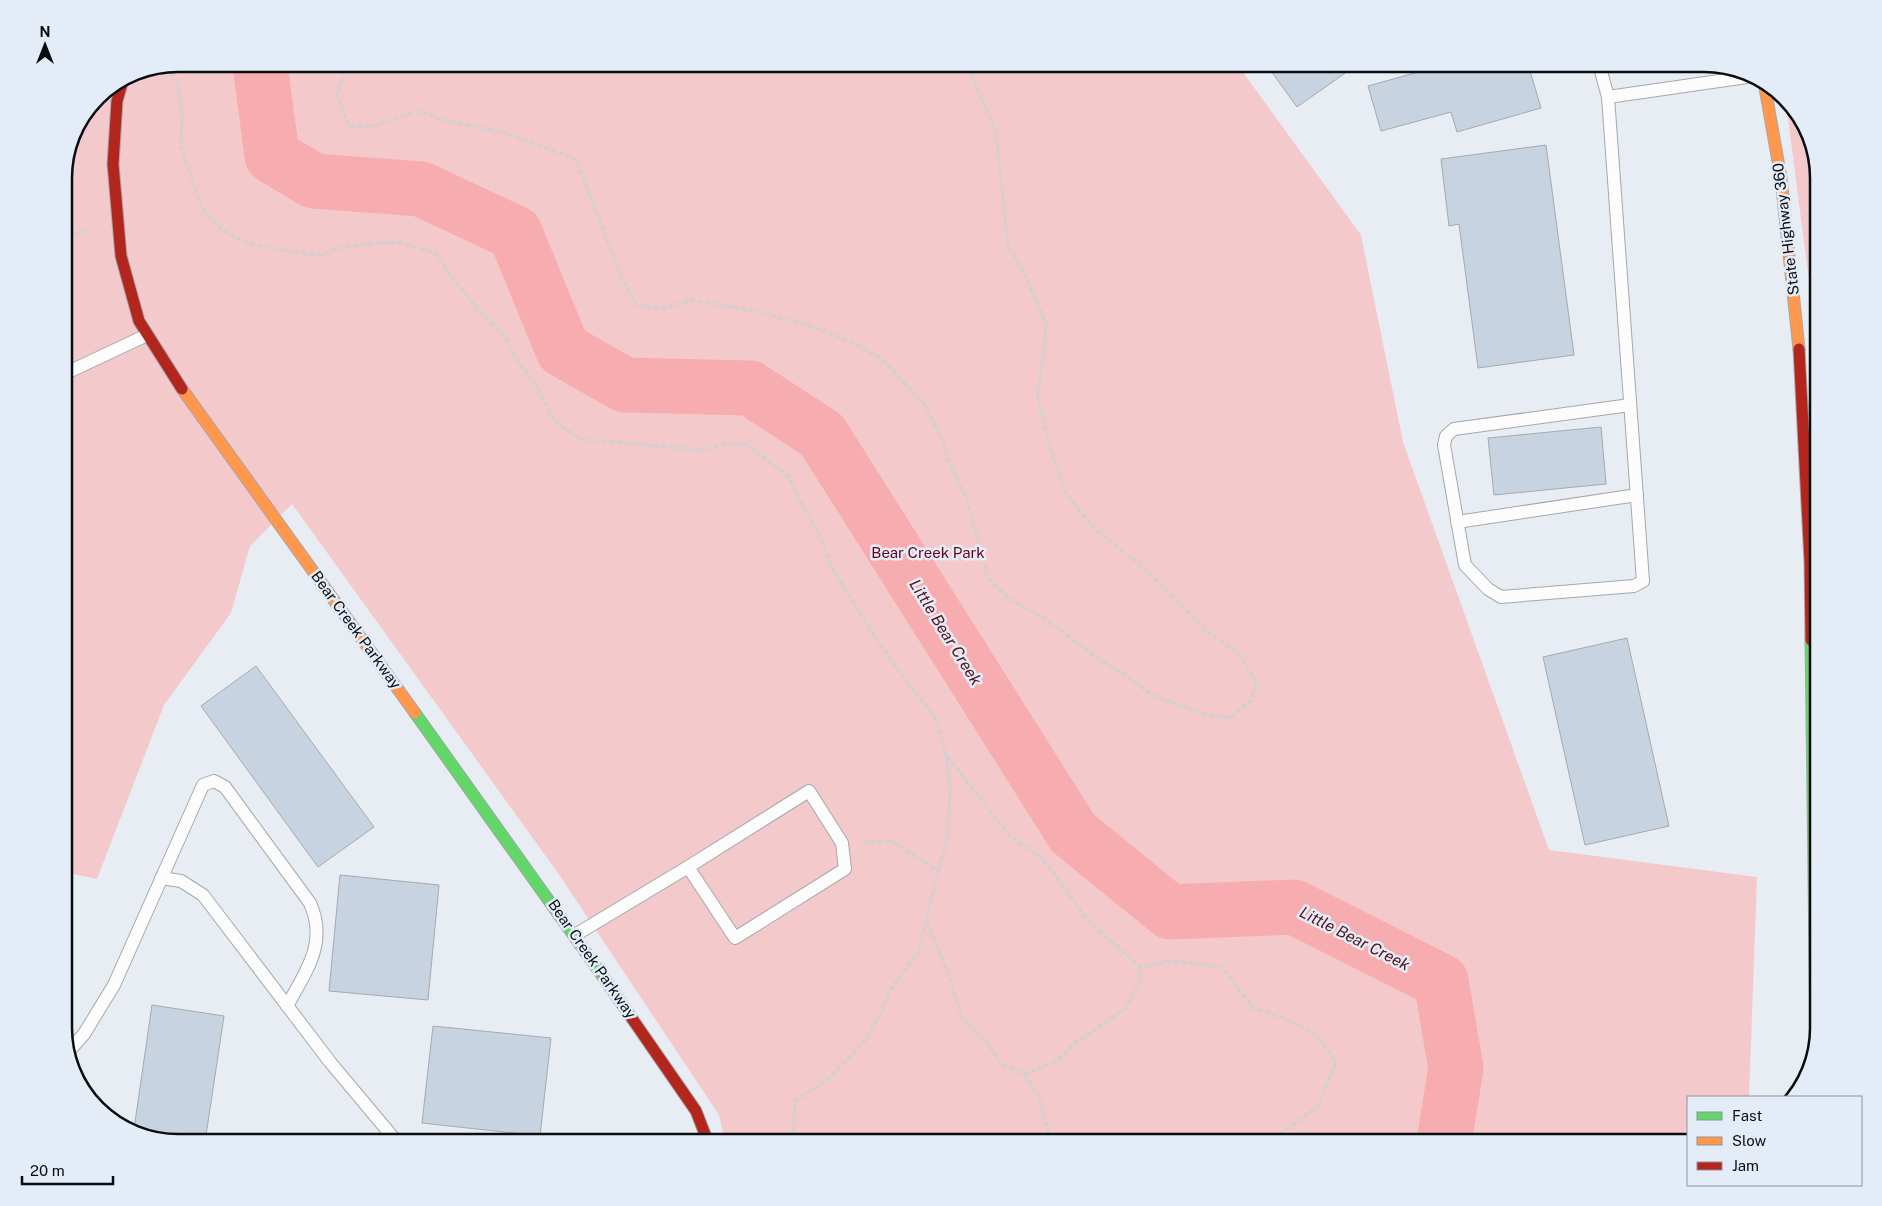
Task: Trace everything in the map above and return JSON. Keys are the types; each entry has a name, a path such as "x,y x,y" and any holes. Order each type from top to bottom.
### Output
{"street":[{"name":"Bear Creek Parkway","path":"120,90 117,101 113,164 118,226 121,256 139,321 175,380 575,935 696,1111 705,1134"},
{"name":"State Highway 360","path":"1766,93 1781,178 1800,354 1810,571"}],"lane":[{"path":"1601,72 1608,97 1637,495 1642,581 1634,586 1501,597 1488,589 1465,565 1444,446 1446,436 1454,429 1630,405"},
{"path":"1608,97 1739,78"},
{"path":"73,370 147,335"},
{"path":"1457,522 1637,495"},
{"path":"74,1045 84,1034 114,985 203,785 214,781 225,787 310,903 316,916 318,932 315,954 287,1006"},
{"path":"575,935 809,791 842,843 845,869 735,938 688,867"},
{"path":"161,878 181,881 203,895 330,1062 390,1134"}],"path":[{"path":"344,72 337,95 349,127 372,126 417,110 444,120 505,133 576,159 621,276 636,305 660,309 692,300 760,312 804,324 842,338 881,358 925,406 940,435 952,469 967,500 988,578 1009,599 1041,616 1084,649 1152,695 1206,715 1230,718 1252,701 1256,682 1238,652 1204,630 1134,560 1094,528 1066,494 1050,448 1037,396 1044,353 1046,324 1022,268 1008,246 996,132 970,72"},
{"path":"171,73 177,82 182,115 181,148 202,208 222,230 248,243 318,255 349,246 377,243 401,243 436,253 463,291 505,336 517,360 538,388 554,421 580,439 703,450 725,444 746,444 788,476 798,498 819,533 831,567 875,637 906,681 936,716 946,756 950,788 948,834 918,952 888,992 882,1011 864,1042 828,1079 795,1101 794,1134"},
{"path":"946,756 1008,835 1043,859 1088,920 1140,966 1140,982 1126,1008 1074,1044 1056,1062 1024,1074"},
{"path":"842,843 891,840 939,871"},
{"path":"927,922 948,973 963,1020 986,1041 1002,1065 1024,1074 1038,1096 1049,1134"},
{"path":"1140,966 1172,962 1222,966 1253,1008 1288,1020 1316,1035 1336,1062 1318,1106 1281,1134"}],"green space":[{"name":"Bear Creek Park","path":"179,72 1243,72 1361,235 1403,442 1549,850 1757,877 1749,1096 1687,1096 1687,1134 723,1134 719,1115 558,873 292,504 250,546 231,613 164,705 97,879 73,874 73,172 76,151 83,132 94,114 120,90 151,76"},
{"path":"1787,113 1801,138 1809,165 1810,288"}],"building":[{"path":"1272,72 1347,72 1297,107"},
{"path":"1418,72 1530,72 1541,108 1457,132 1451,112 1381,131 1368,86"},
{"path":"1546,145 1574,355 1478,368 1459,224 1449,226 1441,159"},
{"path":"1601,427 1606,484 1494,495 1488,438"},
{"path":"1627,638 1669,826 1585,845 1543,657"},
{"path":"256,666 374,827 318,867 201,706"},
{"path":"340,875 439,885 428,1000 329,991"},
{"path":"152,1005 224,1016 206,1134 165,1133 135,1124"},
{"path":"433,1026 551,1038 540,1134 522,1134 422,1123"}],"waterway":[{"name":"Little Bear Creek","path":"261,72 272,156 314,181 421,189 515,233 563,350 625,385 750,388 822,435 1073,833 1170,912 1294,907 1441,981 1456,1068 1445,1134"}],"traffic: fast":[{"path":"415,713 604,978"}],"traffic: slow":[{"path":"1766,93 1781,178 1799,349"},
{"path":"182,389 415,713"}],"traffic: jam":[{"path":"120,90 117,101 113,164 121,256 139,321 182,389"},
{"path":"1799,349 1810,562"},
{"path":"604,978 696,1111 705,1134"}]}
